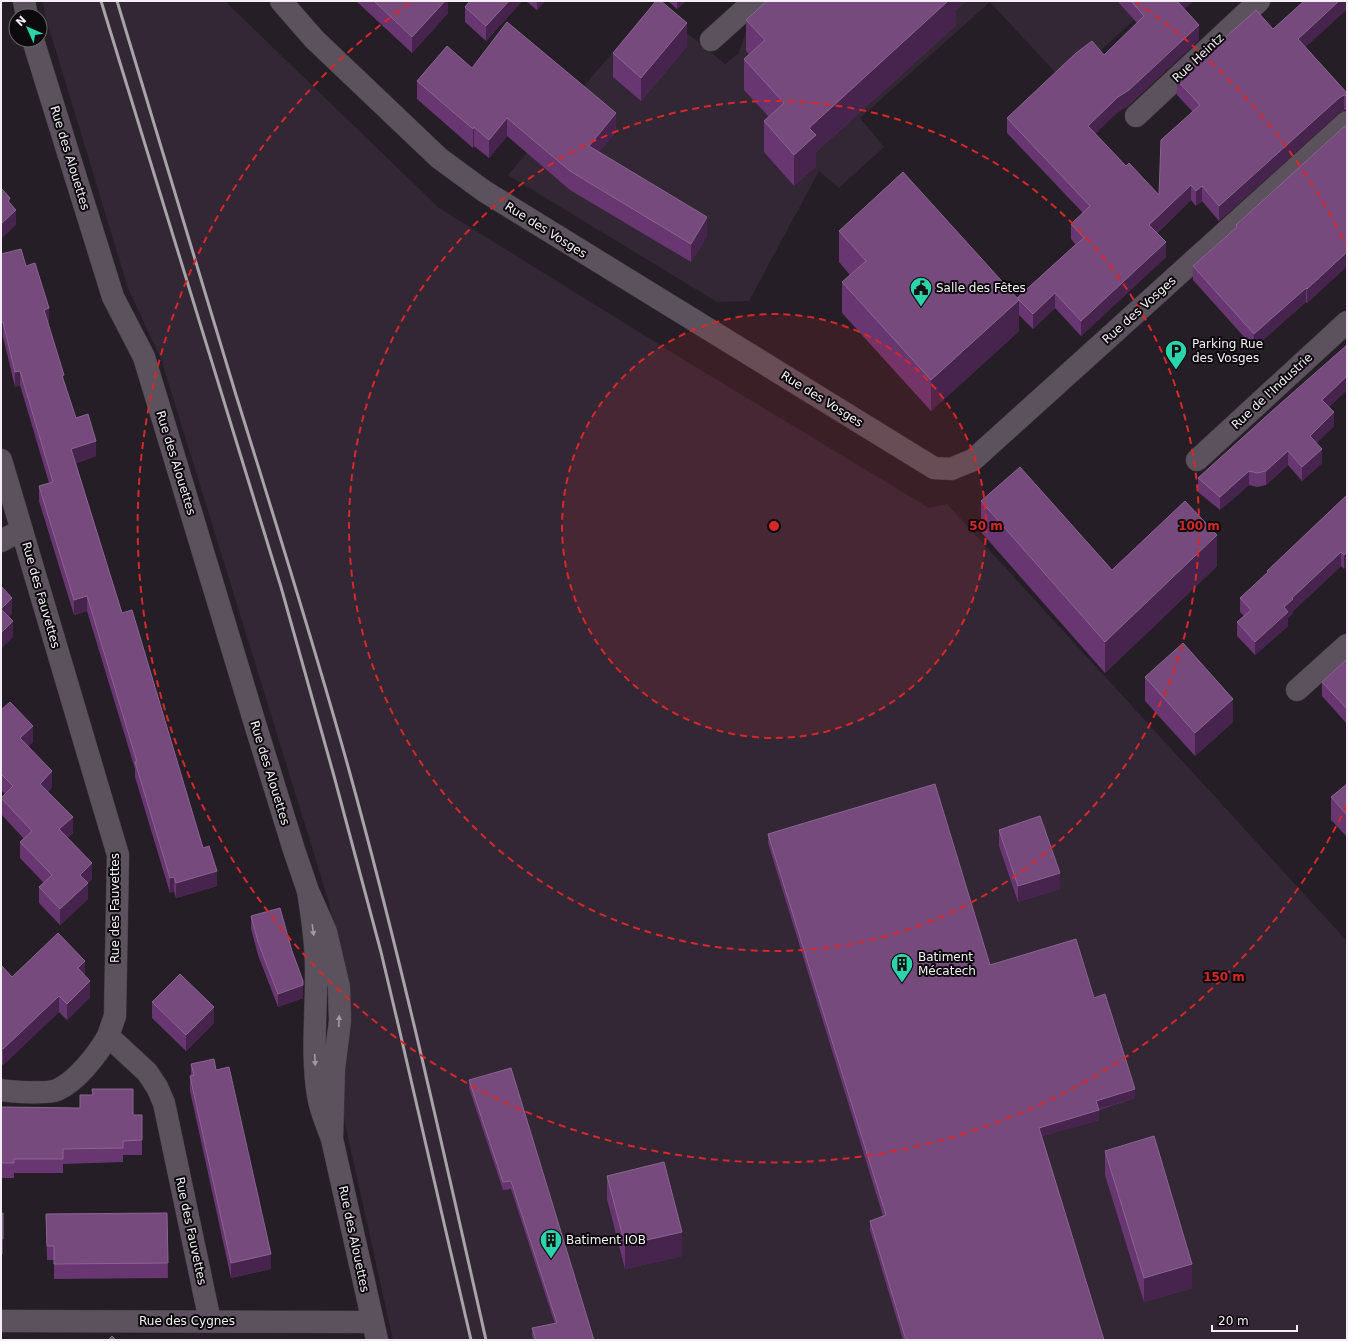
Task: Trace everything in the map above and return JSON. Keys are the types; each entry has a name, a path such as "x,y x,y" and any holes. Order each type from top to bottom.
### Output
{"street":[{"name":"Rue des Vosges","path":"281,1 314,39 439,158 484,191 934,468 951,469 973,460 1347,122"},
{"path":"711,40 754,1"},
{"name":"Rue Heintz","path":"1136,116 1259,1"},
{"name":"Rue des Alouettes","path":"35,48 113,298 144,357 256,727 308,891 315,941 316,967 314,1046 318,1097 332,1139 374,1331"},
{"name":"Rue de l'Industrie","path":"1197,460 1347,322"},
{"name":"Rue des Fauvettes","path":"1,460 118,855 114,1016 108,1036 147,1072 157,1086 164,1103 210,1321"},
{"path":"1,541 22,530"},
{"path":"1297,690 1347,645"},
{"path":"1,1090 21,1092 56,1091 74,1079 101,1049 108,1036"},
{"name":"Rue des Cygnes","path":"1,1321 210,1321 374,1331"}],"shaded area":[{"path":"43,1 226,1 439,208 689,363 929,508 947,504 1347,941 1347,1340 393,1340 340,1101 351,1012 328,899 162,362 128,288 48,25 48,8 44,8"},
{"path":"770,1 1117,1 1134,20 1065,83 990,2 860,118 884,147 839,188 819,171 749,301 717,302 508,175 653,5 725,64 738,54 752,17"}],"building":[{"path":"374,1 445,1 412,37"},
{"path":"470,1 509,1 486,26 465,7"},
{"path":"656,1 661,1 687,23 641,78 613,53"},
{"path":"767,1 948,1 809,128 816,135 794,155 764,121 784,103 744,59 765,40 746,20"},
{"path":"1131,1 1177,1 1199,25 1129,90 1118,97 1088,126 1126,166 1129,163 1159,195 1161,140 1200,105 1177,80 1215,44 1217,45 1256,10 1273,29 1304,1 1339,1 1298,39 1347,93 1347,95 1339,98 1219,206 1202,186 1196,191 1191,185 1149,225 1166,242 1081,321 1055,293 1033,314 1017,298 1084,238 1071,224 1090,206 1007,118 1076,53 1092,41 1104,55 1144,16"},
{"path":"507,22 616,113 589,146 707,217 691,244 570,171 507,118 489,140 474,127 473,129 417,81 447,46 472,68"},
{"path":"1347,124 1347,252 1307,289 1306,288 1254,334 1193,266"},
{"name":"Salle des Fêtes","path":"903,172 1019,300 931,380 842,282 866,261 839,231"},
{"path":"1,188 10,198 8,201 16,210 1,224"},
{"path":"21,249 26,266 35,263 49,308 44,310 64,375 62,376 76,418 88,414 96,441 71,449 122,613 132,610 203,848 209,846 217,871 176,883 174,877 170,878 87,596 74,600 39,486 53,482 20,371 15,372 3,322 1,323 1,254"},
{"path":"1347,345 1347,376 1322,400 1334,412 1310,436 1322,449 1302,467 1288,451 1266,471 1257,473 1249,471 1220,497 1198,478 1272,411"},
{"path":"1020,467 1112,570 1185,501 1217,535 1105,642 981,501"},
{"path":"1347,495 1347,552 1344,555 1341,552 1292,598 1293,599 1284,607 1288,612 1255,642 1237,622 1251,610 1240,598"},
{"path":"1,586 12,598 1,609"},
{"path":"1,609 13,621 1,633"},
{"path":"1183,643 1233,699 1195,733 1145,677"},
{"path":"1347,659 1347,709 1322,682"},
{"path":"10,702 33,726 20,738 52,771 40,784 73,817 59,829 92,863 80,875 88,883 60,909 39,887 52,875 20,842 32,831 1,798 13,786 1,774 1,710"},
{"name":"Batiment Mécatech","path":"935,784 990,965 1076,939 1094,998 1105,994 1135,1089 1096,1101 1099,1110 1039,1128 1104,1340 906,1340 870,1221 886,1215 768,834"},
{"path":"1347,784 1347,815 1331,797"},
{"path":"1040,816 1060,873 1018,886 999,830"},
{"path":"280,908 303,985 278,994 258,942 251,916"},
{"path":"58,933 85,961 78,968 90,981 67,1004 59,996 3,1049 1,1047 1,965 12,977"},
{"path":"180,974 214,1007 186,1035 152,1002"},
{"path":"214,1059 216,1070 229,1067 271,1254 231,1263 190,1076 194,1075 191,1064"},
{"name":"Batiment IOB","path":"511,1068 594,1340 536,1340 532,1328 557,1323 511,1181 503,1182 469,1080"},
{"path":"92,1089 133,1089 133,1115 142,1115 142,1140 123,1141 123,1148 63,1149 63,1159 14,1159 14,1163 1,1163 1,1107 80,1108 80,1095 93,1095"},
{"path":"1154,1136 1192,1264 1144,1278 1105,1151"},
{"path":"664,1162 682,1232 625,1245 607,1176"},
{"path":"1,1213 3,1213 3,1239 1,1239"},
{"path":"167,1213 168,1263 54,1264 54,1246 47,1246 46,1214"},
{"path":"112,1336 116,1340 108,1340"}],"railway":[{"path":"101,1 281,587 334,776 381,952 471,1340"},
{"path":"117,1 236,395 280,535 349,770 404,983 486,1340"}],"place":[{"name":"Salle des Fêtes","path":"921,308"},
{"name":"Parking Rue des Vosges","path":"1176,370"},
{"name":"Batiment Mécatech","path":"902,984"},
{"name":"Batiment IOB","path":"551,1260"}]}
